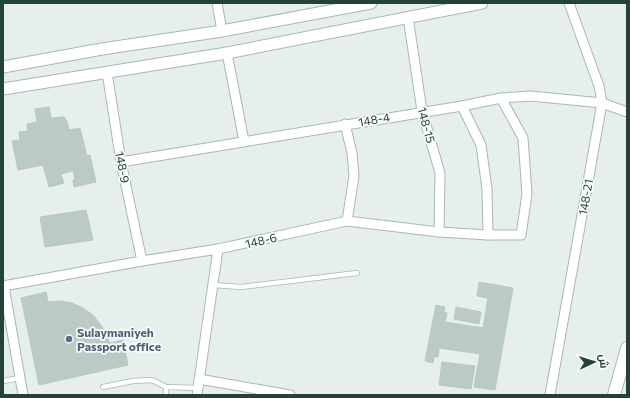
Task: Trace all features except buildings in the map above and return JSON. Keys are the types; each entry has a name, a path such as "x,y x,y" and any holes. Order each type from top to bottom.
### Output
{"main road":[{"path":"614,395 627,348"}],"street":[{"path":"217,3 222,31"},
{"path":"3,67 102,49 222,31 371,3"},
{"path":"3,89 227,53 482,3"},
{"name":"148-21","path":"550,395 602,103 599,86 570,3"},
{"name":"148-15","path":"408,17 422,111 440,173 439,232"},
{"path":"227,53 244,141"},
{"name":"148-9","path":"107,72 121,162 142,261"},
{"name":"148-4","path":"121,162 422,111 462,106 501,98 532,96 602,103 627,112"},
{"name":"148-6","path":"3,286 142,261 218,250 347,221 439,232 488,235 521,235 527,194 523,138 501,98"},
{"path":"462,106 481,145 487,189 488,235"},
{"path":"345,124 352,153 354,176 347,221"},
{"path":"218,250 198,388 290,395"},
{"path":"3,286 23,395"}],"lane":[{"path":"212,286 241,287 357,273"},
{"path":"3,381 20,378"},
{"path":"103,387 133,381 152,380 166,387 198,388"},
{"path":"166,387 166,395"}],"place":[{"name":"Sulaymaniyeh Passport office","path":"69,339"}]}
